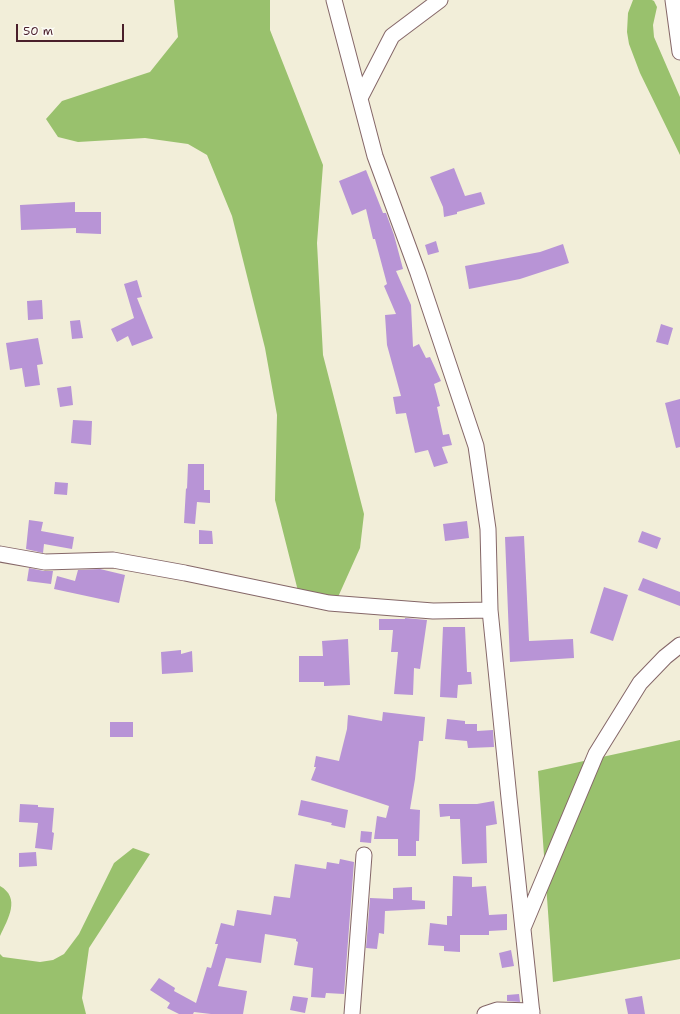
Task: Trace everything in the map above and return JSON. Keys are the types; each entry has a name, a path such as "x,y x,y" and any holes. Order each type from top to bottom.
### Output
{"street":[{"path":"334,0 375,156 418,273 476,446 488,529 490,610 508,798 532,1012 497,1010 485,1014"},
{"path":"360,98 392,36 440,0"},
{"path":"673,0 680,52"},
{"path":"0,554 45,562 113,560 185,573 329,603 433,611 490,610"},
{"path":"523,929 596,754 640,683 665,657 680,645"},
{"path":"352,1014 364,855"}],"green space":[{"path":"174,0 270,0 270,30 323,165 317,243 323,355 364,514 360,548 338,597 298,591 275,500 277,415 265,348 232,216 207,155 188,144 145,138 78,142 58,137 46,119 62,101 150,72 178,37"},
{"path":"633,0 652,0 657,7 653,25 654,37 680,97 680,155 640,73 629,44 627,32 628,13"},
{"path":"680,740 680,959 553,982 538,771"},
{"path":"133,848 150,854 89,948 82,998 86,1014 0,1014 0,954 3,957 40,962 53,960 64,954 79,934 114,863"},
{"path":"0,886 10,896 11,909 0,936"}],"building":[{"path":"454,168 465,196 481,192 485,204 444,217 443,207 430,177"},
{"path":"366,170 383,213 386,213 394,235 403,269 396,271 411,305 413,347 419,344 426,358 430,357 441,381 434,384 440,406 437,407 443,435 449,434 452,445 442,447 448,463 434,467 428,450 415,453 406,413 396,414 393,397 401,396 387,345 385,315 396,314 384,286 387,284 375,239 373,239 366,209 352,215 339,181"},
{"path":"75,202 75,212 101,212 101,234 76,233 76,228 21,230 20,205"},
{"path":"436,241 439,252 428,255 425,245"},
{"path":"563,244 569,263 520,279 469,289 465,266 540,252"},
{"path":"137,280 142,297 137,298 153,338 132,346 128,336 117,342 111,329 134,318 124,284"},
{"path":"42,300 43,319 28,320 27,301"},
{"path":"80,320 83,338 72,339 70,321"},
{"path":"661,324 673,328 668,345 656,342"},
{"path":"38,338 43,364 37,365 40,385 25,387 22,368 10,370 6,343"},
{"path":"71,386 73,405 60,407 57,388"},
{"path":"680,399 680,447 676,448 665,403"},
{"path":"73,420 92,421 91,445 71,443"},
{"path":"188,464 204,464 204,490 210,490 210,503 197,502 195,524 184,523"},
{"path":"55,482 68,483 67,495 54,494"},
{"path":"29,520 43,522 41,531 74,537 72,549 44,544 43,553 26,549"},
{"path":"467,521 469,538 445,541 443,524"},
{"path":"199,530 212,531 213,544 199,544"},
{"path":"642,531 661,538 657,549 638,542"},
{"path":"524,536 529,641 573,639 574,658 510,662 505,537"},
{"path":"29,568 53,571 51,584 27,581"},
{"path":"100,569 125,575 119,603 54,589 57,576 75,581 78,570"},
{"path":"643,578 680,592 680,606 638,590"},
{"path":"604,587 628,595 613,641 590,633"},
{"path":"405,618 427,620 420,669 414,668 413,695 394,694 398,652 391,652 393,630 379,630 379,619"},
{"path":"443,627 465,627 467,672 471,672 472,684 458,685 457,698 440,697"},
{"path":"348,639 350,685 324,686 324,682 299,682 299,656 323,656 322,641"},
{"path":"181,650 181,654 192,651 193,672 162,674 161,652"},
{"path":"383,712 425,717 423,741 419,741 410,809 420,810 419,841 416,841 416,856 398,856 398,839 374,839 377,816 386,818 389,806 311,780 316,767 314,767 316,756 339,761 347,729 348,715 382,721"},
{"path":"447,719 465,721 465,724 477,724 477,731 493,730 494,747 468,748 467,741 445,739"},
{"path":"110,722 133,722 133,737 110,737"},
{"path":"301,800 348,810 345,828 331,825 332,823 298,815"},
{"path":"494,801 497,824 486,826 487,863 462,864 460,819 450,819 450,816 440,817 439,804 477,804"},
{"path":"20,804 54,808 52,850 35,848 38,823 19,822"},
{"path":"361,831 372,832 371,843 360,842"},
{"path":"36,852 37,866 19,867 19,853"},
{"path":"340,859 354,862 344,994 326,993 325,998 311,997 313,968 294,965 298,942 296,939 265,934 261,963 226,958 218,986 247,991 243,1014 211,1014 194,1012 193,1014 179,1014 167,1008 170,1003 150,990 159,978 175,988 174,991 196,1003 207,967 211,968 218,944 215,944 221,923 234,926 237,910 271,915 274,896 290,898 295,864 326,869 327,862 339,864"},
{"path":"453,876 472,877 472,887 486,886 489,915 507,914 507,930 489,931 489,935 460,935 460,952 444,951 444,946 428,945 430,923 447,925 447,916 452,916"},
{"path":"412,887 412,900 425,901 425,909 385,911 384,934 379,933 377,949 366,948 370,898 393,899 393,888"},
{"path":"511,950 514,966 502,968 499,953"},
{"path":"519,994 520,1002 507,1001 507,995"},
{"path":"293,996 308,998 305,1013 290,1010"},
{"path":"642,996 645,1014 628,1014 625,999"}]}
